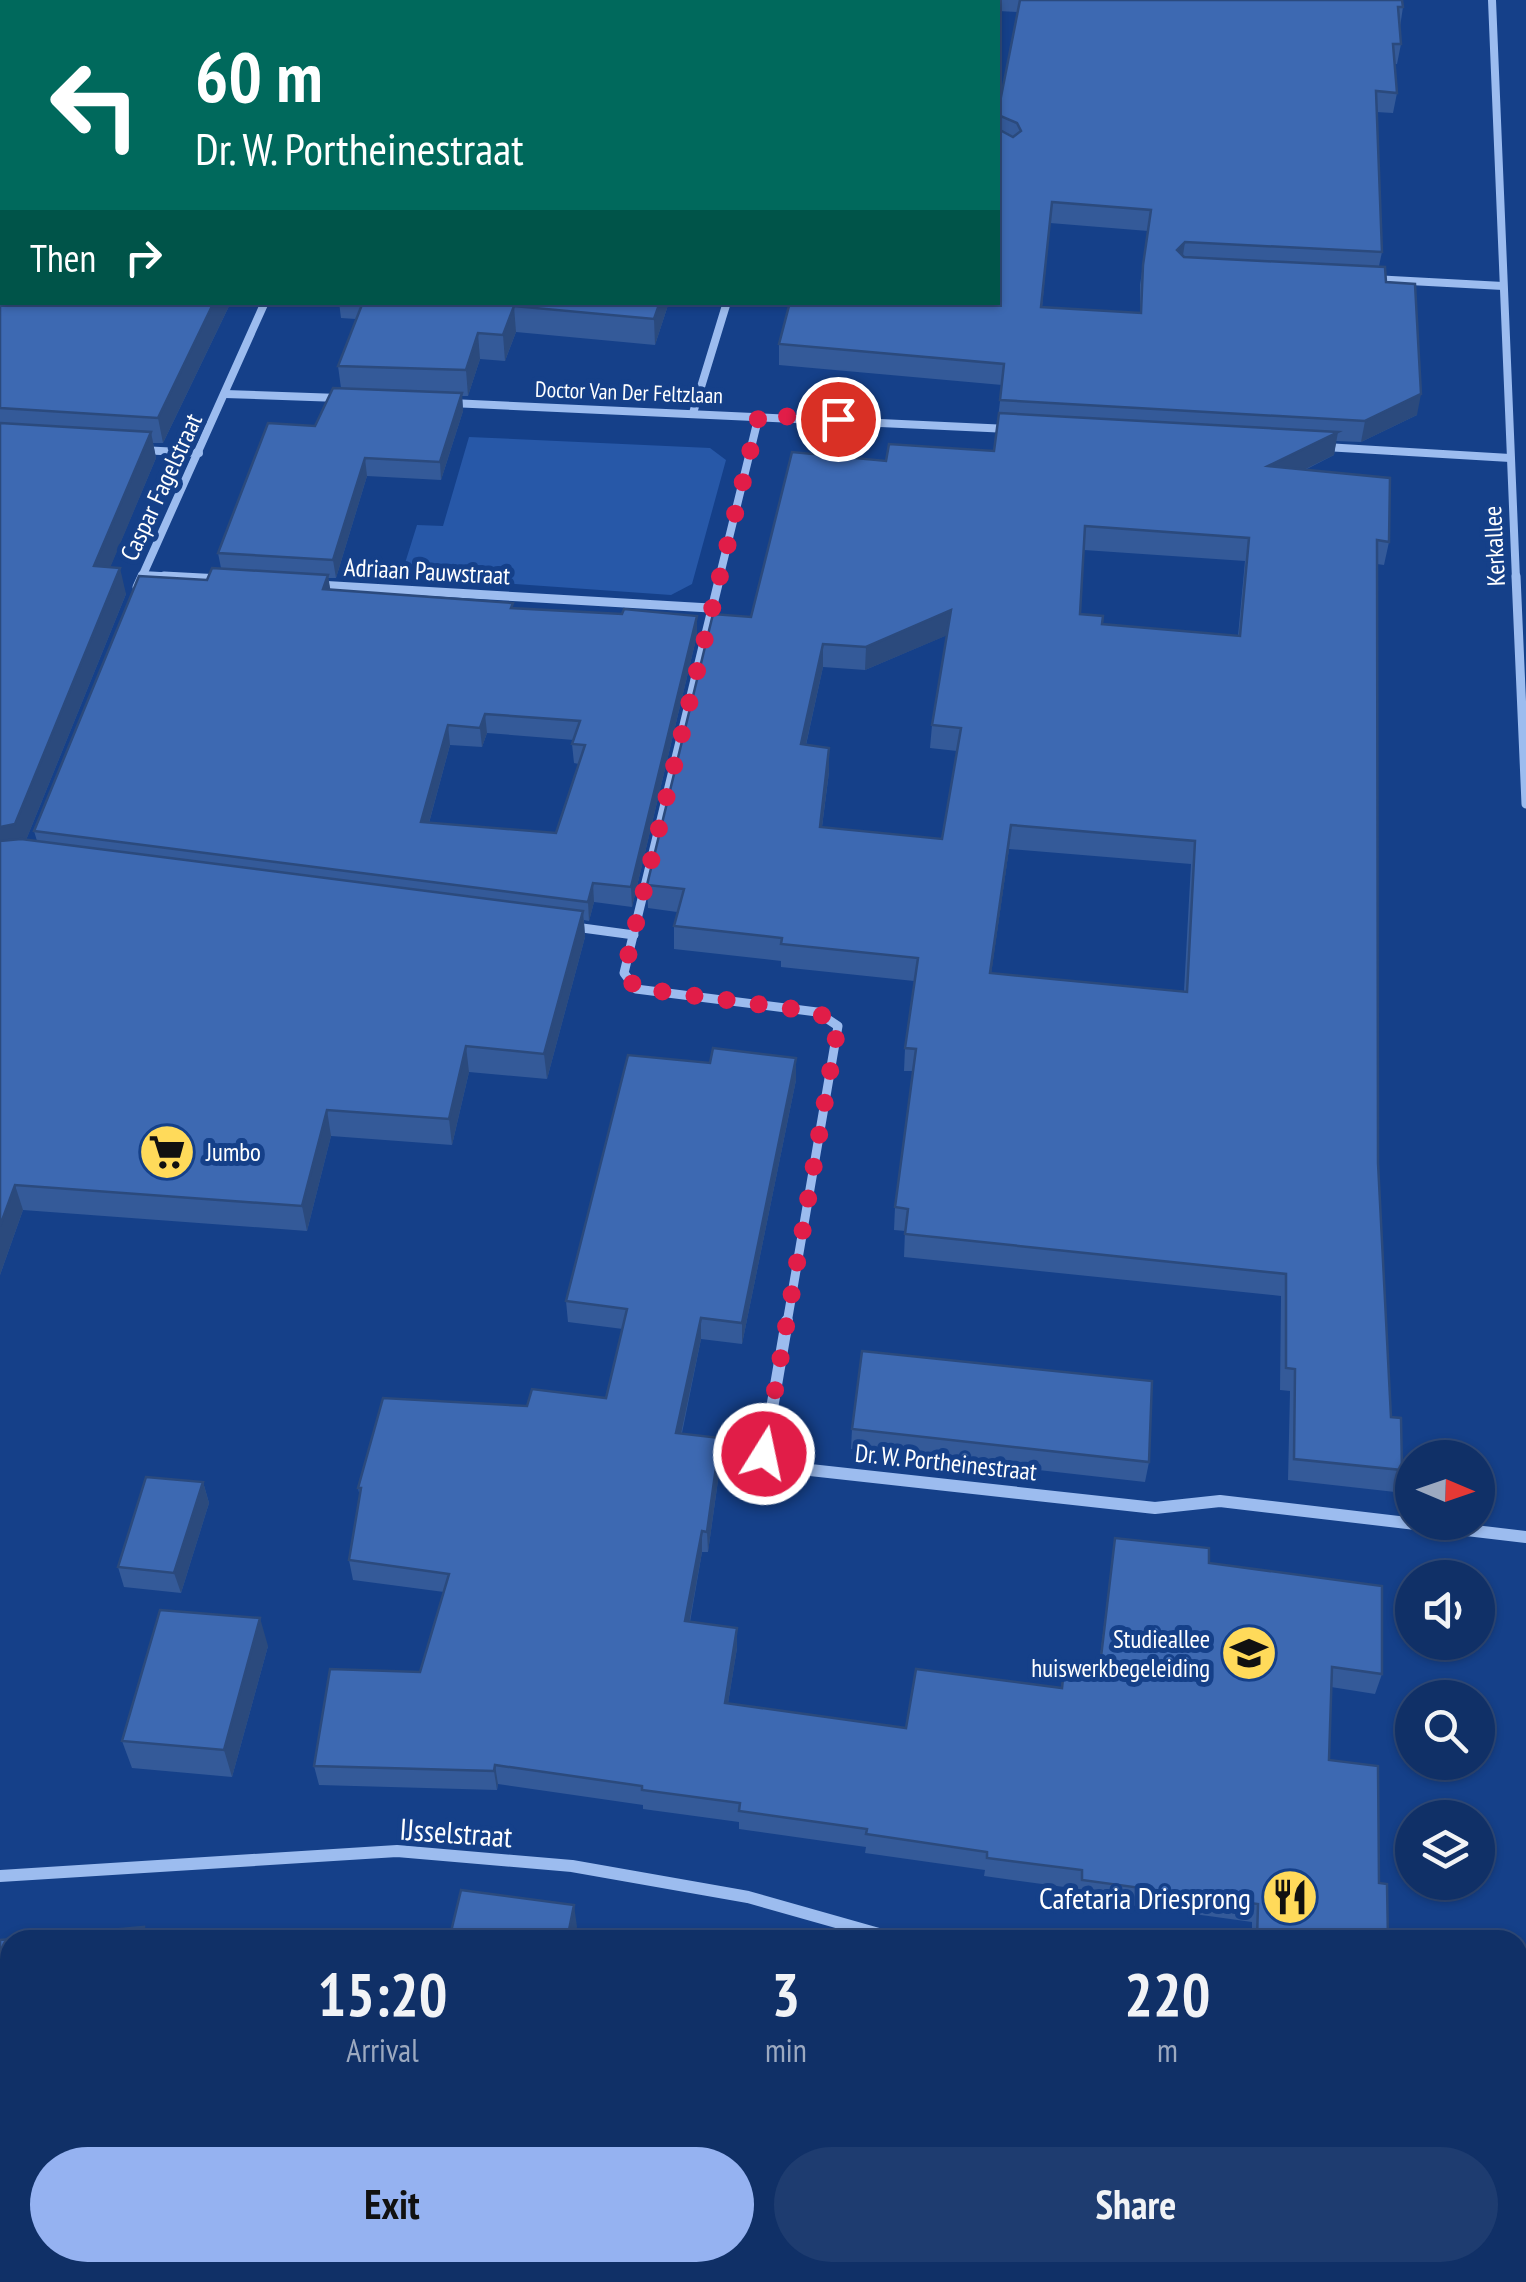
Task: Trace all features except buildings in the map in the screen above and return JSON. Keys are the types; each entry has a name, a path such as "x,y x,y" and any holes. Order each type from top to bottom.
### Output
{"street":[{"name":"Kerkallee","path":"1492,0 1526,804"},
{"path":"1360,278 1504,286"},
{"name":"Caspar Fagelstraat","path":"135,592 264,305"},
{"path":"693,412 726,305"},
{"path":"225,394 342,398"},
{"name":"Doctor Van Der Feltzlaan","path":"440,402 1016,429"},
{"path":"556,925 634,935 759,415"},
{"path":"1312,446 1510,458"},
{"path":"138,450 199,453"},
{"path":"142,575 242,581"},
{"name":"Adriaan Pauwstraat","path":"301,584 710,608"},
{"name":"Dr. W. Portheinestraat","path":"634,935 624,973 636,988 817,1012 838,1026 764,1454 784,1468 1170,1509 1220,1501 1526,1537"},
{"name":"IJsselstraat","path":"0,1876 397,1852 572,1866 748,1896 865,1930"}],"shaded area":[{"path":"469,437 710,448 726,460 692,584 671,595 401,576 417,525 443,526"}],"place":[{"name":"Jumbo","path":"167,1152"},
{"name":"Studieallee huiswerkbegeleiding","path":"1249,1653"},
{"name":"Cafetaria Driesprong","path":"1290,1897"}],"route":[{"path":"764,1454 838,1026 817,1012 636,988 624,973 759,415 838,419"}]}
